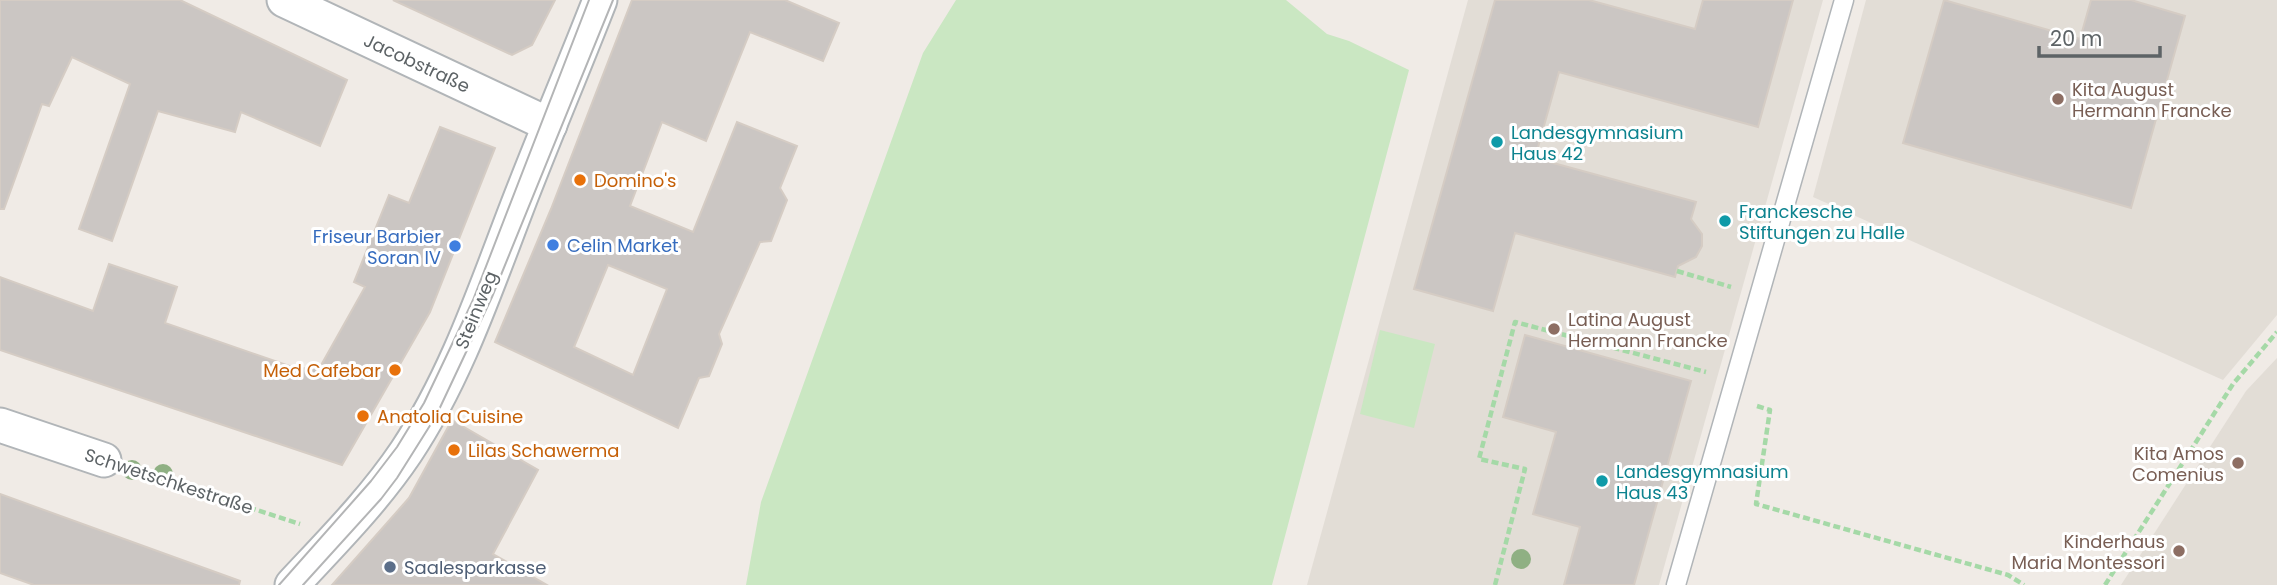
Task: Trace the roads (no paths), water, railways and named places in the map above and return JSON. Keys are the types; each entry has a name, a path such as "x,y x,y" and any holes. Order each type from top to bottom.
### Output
{"street":[{"name":"Jacobstraße","path":"284,0 550,125"},
{"name":"Steinweg","path":"292,585 364,507 406,452 438,397 472,325 600,0"},
{"name":"Schwetschkestraße","path":"0,425 104,460"}],"lane":[{"path":"1676,585 1844,0"}],"tram line":[{"path":"279,585 371,481 397,447 424,403 473,300 589,0"},
{"path":"303,585 381,499 436,416 492,297 613,0"}],"place":[{"name":"Kita August Hermann Francke","path":"2058,99"},
{"name":"Landesgymnasium Haus 42","path":"1497,142"},
{"name":"Domino's","path":"580,180"},
{"name":"Franckesche Stiftungen zu Halle","path":"1725,221"},
{"name":"Celin Market","path":"553,245"},
{"name":"Friseur Barbier Soran IV","path":"455,246"},
{"name":"Latina August Hermann Francke","path":"1554,329"},
{"name":"Med Cafebar","path":"395,370"},
{"name":"Anatolia Cuisine","path":"363,416"},
{"name":"Lilas Schawerma","path":"454,450"},
{"name":"Kita Amos Comenius","path":"2238,463"},
{"name":"Landesgymnasium Haus 43","path":"1602,481"},
{"name":"Kinderhaus Maria Montessori","path":"2179,551"},
{"name":"Saalesparkasse","path":"390,567"}]}
